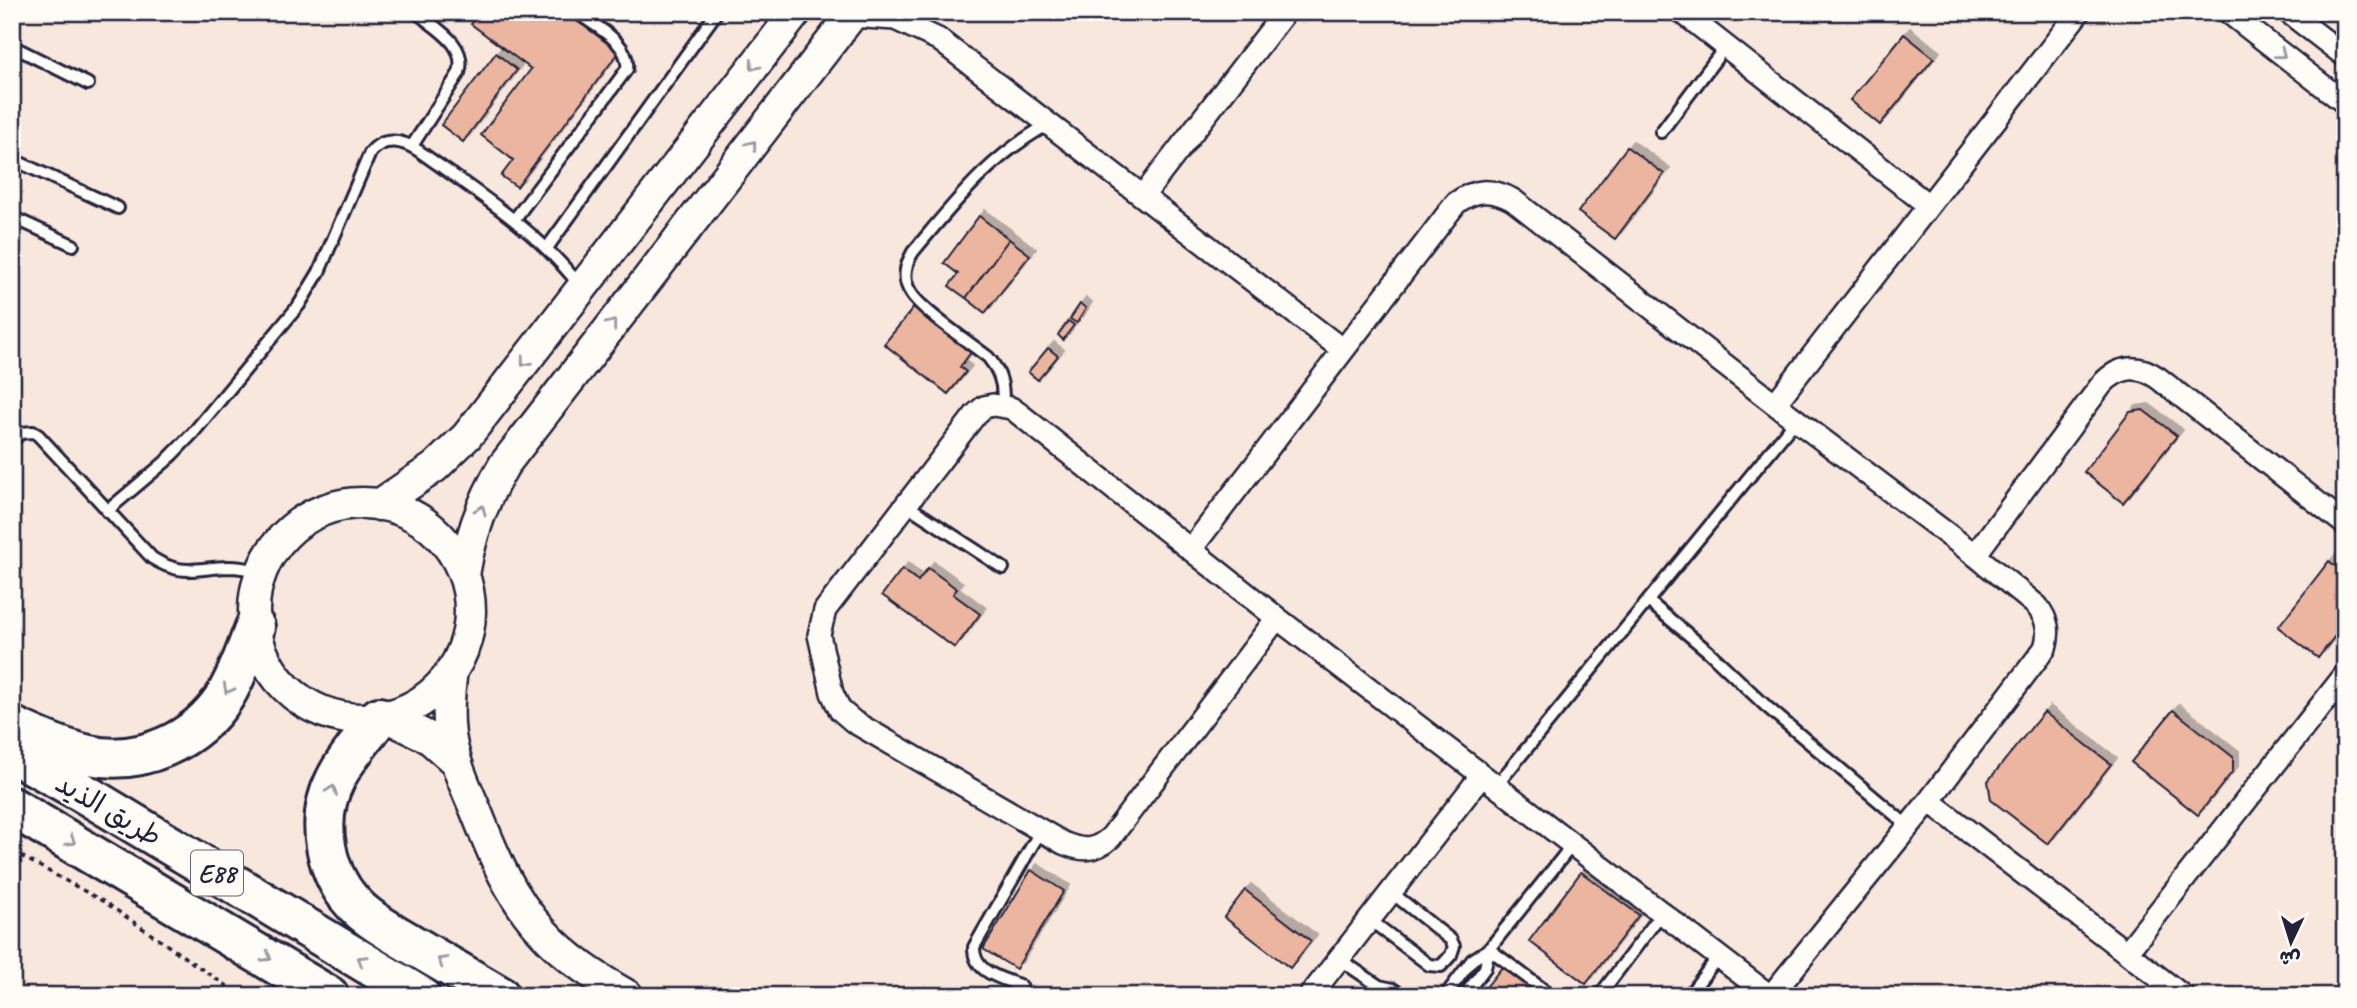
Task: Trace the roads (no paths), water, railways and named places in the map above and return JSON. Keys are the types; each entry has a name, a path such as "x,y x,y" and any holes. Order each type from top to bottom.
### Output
{"highway":[{"path":"12,726 74,751 105,757 136,755 166,747 194,731 216,709 232,682 256,627"},
{"path":"382,716 336,777 327,804 324,833 329,861 341,887 359,909 382,926 500,996"},
{"name":"طريق الذيد","path":"12,753 97,801 420,996"},
{"name":"طريق الذيد","path":"12,807 329,996"}],"street":[{"path":"379,505 418,481 452,452 481,419 796,12"},
{"path":"915,12 934,29 938,39"},
{"path":"1143,196 1285,12"},
{"path":"1682,12 1928,205"},
{"path":"1775,404 2079,12"},
{"path":"2228,12 2345,103"},
{"path":"2288,12 2345,56"},
{"path":"464,575 482,507 504,465 852,14 895,19 938,39 1343,350"},
{"path":"1191,549 1456,203 1478,191 1490,191 1513,200 1775,404 1975,555 2037,606 2048,626 2048,637 2039,658 1929,801 1771,996 1278,618 1018,412 1002,405 984,407 976,414 830,603 821,618 819,635 835,702 846,717 1041,830 1073,847 1086,850 1104,844 1119,826 1278,618"},
{"path":"1975,555 2102,384 2122,369 2135,368 2158,378 2345,524"},
{"path":"347,504 396,508 425,523 449,546 464,575 470,600 470,624 460,656 452,670 430,695 401,711 362,718 337,715 313,706 299,698 275,673 266,659 256,627 255,599 261,572 278,544 295,527 316,513 347,504"},
{"path":"452,670 449,717 456,762 503,875 520,904 566,955 628,996"},
{"path":"2127,952 2345,675"},
{"path":"382,716 428,737 456,762"},
{"path":"1317,994 1339,959 1391,892 1489,780"},
{"path":"1929,801 2183,996"}],"lane":[{"path":"412,146 460,73 462,63 460,52 454,44 416,12"},
{"path":"514,220 627,69 628,60 622,47 576,12"},
{"path":"547,248 717,12"},
{"path":"12,46 88,84"},
{"path":"1661,132 1726,47"},
{"path":"1002,405 1002,384 988,356 916,300 907,285 906,268 913,252 983,170 1014,145 1049,124"},
{"path":"107,511 180,448 299,305 318,272 374,148 380,144 394,141 412,146 514,220 547,248 582,288"},
{"path":"12,159 118,208"},
{"path":"12,217 73,245"},
{"path":"1489,780 1648,601 1796,420"},
{"path":"12,441 27,431 38,435 152,558 166,566 186,572 225,567 261,572"},
{"path":"905,504 1003,568"},
{"path":"1648,601 1908,827"},
{"path":"1021,986 981,968 975,959 974,947 1041,830"},
{"path":"1445,996 1472,960 1489,949 1573,844"},
{"path":"1370,920 1429,965 1441,966 1451,955 1454,946 1451,940 1391,892"},
{"path":"1599,996 1662,913"},
{"path":"1464,996 1485,968 1489,949"},
{"path":"1489,949 1552,996"},
{"path":"1688,996 1719,956"},
{"path":"1339,959 1382,991 1393,989 1404,996"}]}
